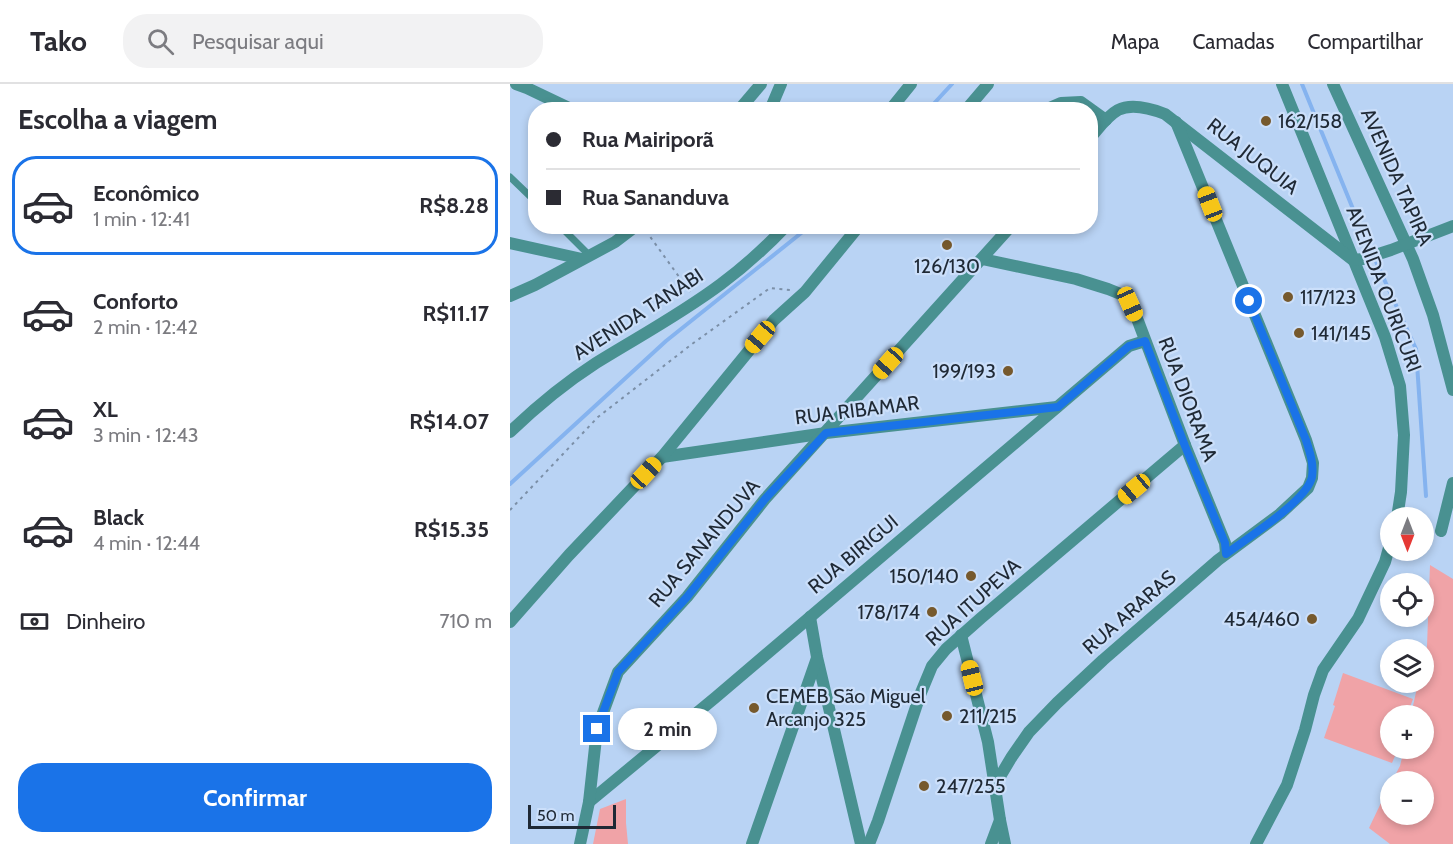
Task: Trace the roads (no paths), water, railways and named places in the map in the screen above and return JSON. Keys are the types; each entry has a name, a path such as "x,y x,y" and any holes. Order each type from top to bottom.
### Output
{"street":[{"path":"516,84 556,102"},
{"path":"746,102 761,84"},
{"path":"773,102 781,84"},
{"path":"896,102 911,84"},
{"path":"973,102 988,84"},
{"name":"AVENIDA OURICURI","path":"1282,84 1358,259 1400,386 1404,435 1398,507"},
{"name":"AVENIDA TAPIRA","path":"1333,84 1406,244 1433,315 1453,390"},
{"name":"RUA JUQUIA","path":"1106,120 1118,110 1129,108 1151,109 1165,114 1358,259"},
{"path":"1098,114 1106,120 1098,129"},
{"name":"RUA ARARAS","path":"995,785 1029,732 1057,703 1226,554 1280,514 1308,488 1312,478 1313,463 1306,440 1176,122"},
{"path":"1358,259 1391,250 1453,226"},
{"path":"510,296 535,285 615,242 626,234"},
{"name":"AVENIDA TANABI","path":"510,432 538,405 594,364 658,326 720,284 778,234"},
{"path":"510,622 569,555 662,457 774,320 805,292 852,234"},
{"name":"RUA SANANDUVA","path":"580,844 589,802 597,729 618,672 687,597 765,499 1004,234"},
{"path":"510,243 586,257"},
{"name":"RUA DIORAMA","path":"982,259 1076,279 1123,295 1130,304 1145,341 1225,543 1226,554"},
{"name":"RUA BIRIGUI","path":"589,802 1129,346 1145,341"},
{"name":"RUA RIBAMAR","path":"662,457 826,433 1058,407"},
{"name":"RUA ITUPEVA","path":"869,844 920,694 932,666 961,635 1185,446"},
{"path":"1441,531 1453,483"},
{"path":"1256,844 1287,785 1323,670 1359,619 1385,561"},
{"path":"810,617 817,657 861,844"},
{"path":"961,635 988,742 1005,844"},
{"path":"752,844 817,657"},
{"path":"991,844 1000,820"}],"lane":[{"path":"510,177 528,194"},
{"path":"567,234 586,257"}],"waterway":[{"path":"935,102 952,84"},
{"path":"1302,84 1362,231 1416,349 1426,496"},
{"path":"510,484 666,341 800,234"}],"place":[{"name":"162/158","path":"1266,121"},
{"name":"126/130","path":"947,245"},
{"name":"117/123","path":"1288,297"},
{"name":"141/145","path":"1299,333"},
{"name":"199/193","path":"1008,371"},
{"name":"150/140","path":"971,576"},
{"name":"178/174","path":"932,612"},
{"name":"454/460","path":"1312,619"},
{"name":"CEMEB São Miguel Arcanjo 325","path":"754,708"},
{"name":"211/215","path":"947,716"},
{"name":"247/255","path":"924,786"}]}
